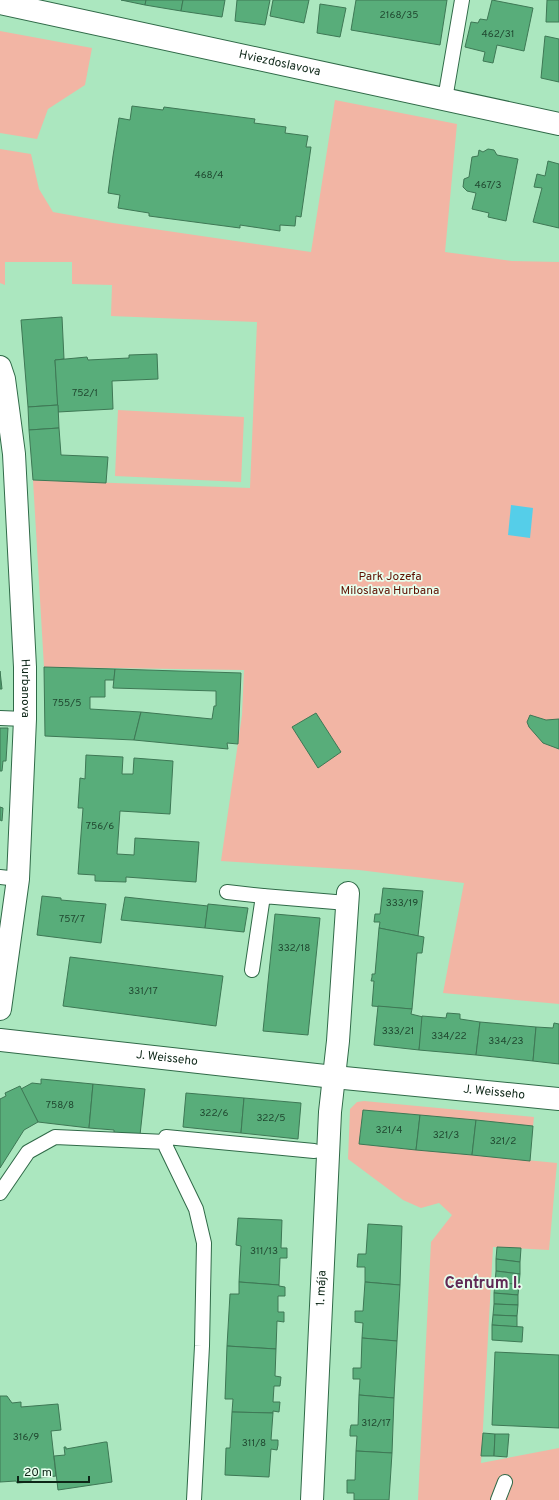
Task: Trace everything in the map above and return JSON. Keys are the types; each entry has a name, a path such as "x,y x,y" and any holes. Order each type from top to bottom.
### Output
{"street":[{"name":"Hviezdoslavova","path":"0,3 445,98 559,124"},
{"name":"Hurbanova","path":"0,367 4,379 7,469 25,667 25,719 9,878 0,1009"},
{"path":"334,1077 347,898"},
{"name":"J. Weisseho","path":"0,1040 334,1077 559,1099"},
{"name":"1. mája","path":"312,1500 328,1158 334,1077"}],"lane":[{"path":"445,98 462,0"},
{"path":"0,718 25,719"},
{"path":"227,892 263,896 347,898"},
{"path":"252,970 263,896"},
{"path":"0,1193 28,1152 55,1137 166,1142 166,1147 196,1210 204,1243 202,1346 194,1500"},
{"path":"166,1137 314,1151"},
{"path":"498,1500 505,1482"}],"green space":[{"path":"0,31 92,48 85,85 48,109 37,139 0,133"},
{"name":"Park Jozefa Miloslava Hurbana","path":"335,100 457,124 445,252 512,261 559,262 559,1004 443,993 464,883 359,870 221,861 242,715 244,670 44,667 33,480 250,488 257,322 111,316 112,285 72,284 72,262 5,262 5,285 0,283 0,149 31,154 39,189 53,212 113,223 311,252"},
{"path":"118,410 244,417 241,482 115,476"},
{"path":"364,1101 534,1117 533,1126 363,1110 359,1144 557,1163 549,1250 493,1247 481,1463 559,1448 559,1500 418,1500 431,1242 452,1215 439,1203 421,1208 403,1200 348,1159 350,1109 357,1102"}],"water":[{"path":"511,505 533,508 530,538 508,535"}],"building":[{"path":"121,0 146,0 145,5"},
{"path":"146,0 183,0 181,11 145,5"},
{"path":"183,0 225,0 222,17 181,11"},
{"path":"237,0 270,0 265,25 235,21"},
{"path":"273,0 309,0 304,23 270,16"},
{"path":"356,0 447,0 440,45 351,30"},
{"path":"492,0 533,8 524,51 497,45 493,63 483,61 485,52 465,47 471,22 478,23 480,19 487,20"},
{"path":"547,0 559,0 559,22 546,22"},
{"path":"320,4 346,8 340,37 317,33"},
{"path":"545,36 559,39 559,82 541,78"},
{"path":"132,106 163,110 164,107 255,119 254,123 286,127 285,133 308,136 306,147 311,147 301,217 296,216 295,226 280,225 280,231 240,225 240,228 149,216 149,213 118,208 120,195 108,193 113,156 119,118 130,120"},
{"path":"488,149 494,150 497,155 518,159 506,221 488,217 489,213 472,209 476,193 467,191 463,187 464,179 469,177 472,157 478,156 479,150 483,152"},
{"path":"548,161 559,164 559,228 533,222 542,188 534,187 537,174 545,176"},
{"path":"62,317 64,359 55,360 58,405 28,407 21,320"},
{"path":"157,354 158,379 112,381 113,409 58,412 55,360 87,357 88,360 129,358 129,355"},
{"path":"58,405 59,428 29,430 28,407"},
{"path":"59,428 61,455 108,457 106,483 33,480 29,430"},
{"path":"44,667 115,669 114,680 105,680 105,697 90,697 90,709 141,712 134,740 45,736"},
{"path":"115,669 241,673 238,744 227,743 228,749 134,740 141,712 212,719 214,706 216,706 216,691 113,688"},
{"path":"0,671 2,689 0,689"},
{"path":"316,713 341,752 318,768 292,727"},
{"path":"530,715 546,720 559,719 559,749 543,743 529,727 527,722"},
{"path":"0,728 8,728 6,761 3,761 2,771 0,771"},
{"path":"86,755 123,757 122,774 133,774 134,758 173,761 170,814 120,811 117,854 134,855 135,838 199,842 196,882 126,877 126,882 95,881 95,875 78,874 83,808 78,808 80,778 85,779"},
{"path":"0,807 3,808 2,821 0,820"},
{"path":"383,888 423,891 418,936 379,928 380,922 374,922 375,914 380,914"},
{"path":"42,896 61,898 61,900 106,904 101,943 37,935"},
{"path":"125,897 208,906 205,928 121,920"},
{"path":"208,904 248,908 244,932 205,928"},
{"path":"275,914 320,918 308,1035 263,1031"},
{"path":"379,928 424,937 422,953 417,953 412,1009 372,1006 374,981 371,981 372,974 375,974"},
{"path":"70,957 223,976 216,1026 63,1006"},
{"path":"378,1006 412,1009 411,1014 423,1017 419,1050 374,1045"},
{"path":"447,1013 460,1014 460,1019 480,1022 476,1055 419,1050 422,1016 446,1018"},
{"path":"480,1022 536,1027 533,1061 476,1055"},
{"path":"554,1023 559,1024 559,1064 533,1061 536,1027 553,1028"},
{"path":"41,1079 93,1084 89,1128 38,1122 21,1089 32,1083 41,1084"},
{"path":"93,1084 145,1089 140,1135 114,1133 114,1130 89,1128"},
{"path":"20,1086 38,1122 24,1130 0,1168 0,1099 6,1096 5,1093"},
{"path":"186,1093 244,1098 241,1133 183,1127"},
{"path":"244,1098 301,1103 298,1139 241,1133"},
{"path":"363,1110 420,1115 416,1150 359,1144"},
{"path":"420,1115 476,1120 472,1155 416,1150"},
{"path":"476,1120 533,1126 530,1161 472,1155"},
{"path":"238,1218 282,1220 281,1248 287,1248 287,1258 280,1258 279,1285 239,1282 241,1246 236,1245"},
{"path":"368,1224 402,1226 400,1285 365,1282 365,1267 357,1267 358,1254 366,1254"},
{"path":"497,1247 521,1248 520,1262 496,1259"},
{"path":"496,1259 520,1262 520,1274 496,1271"},
{"path":"496,1271 520,1274 519,1284 495,1283"},
{"path":"239,1282 279,1285 285,1287 285,1296 278,1296 278,1312 284,1312 284,1322 277,1321 276,1349 227,1346 230,1294 239,1294"},
{"path":"365,1282 400,1285 397,1341 362,1338 363,1323 355,1322 355,1311 363,1311"},
{"path":"495,1283 519,1284 518,1295 494,1293"},
{"path":"494,1293 518,1295 518,1305 494,1304"},
{"path":"494,1304 518,1305 517,1316 493,1315"},
{"path":"493,1315 517,1316 517,1327 492,1325"},
{"path":"492,1325 523,1327 522,1342 492,1340"},
{"path":"362,1338 397,1341 394,1398 359,1395 360,1379 353,1379 353,1368 361,1368"},
{"path":"227,1346 276,1349 275,1376 281,1377 280,1386 274,1386 273,1402 280,1402 279,1412 232,1412 233,1399 225,1399"},
{"path":"495,1352 559,1355 559,1428 492,1425"},
{"path":"359,1395 394,1398 392,1453 356,1451 357,1436 350,1436 350,1430 351,1425 358,1425"},
{"path":"0,1396 7,1396 12,1403 21,1402 21,1407 58,1404 61,1430 51,1431 56,1476 31,1479 31,1482 0,1482"},
{"path":"232,1412 273,1413 271,1440 278,1440 278,1445 277,1450 271,1449 269,1477 225,1475 226,1448 230,1448"},
{"path":"483,1433 495,1434 494,1456 481,1456"},
{"path":"495,1434 509,1434 507,1457 494,1456"},
{"path":"107,1442 112,1482 58,1490 54,1456 65,1455 64,1447 66,1447 66,1449"},
{"path":"356,1451 392,1453 389,1500 354,1500 354,1493 347,1493 347,1480 355,1480"}],"district":[{"name":"Centrum I.","path":"483,1284"}]}
